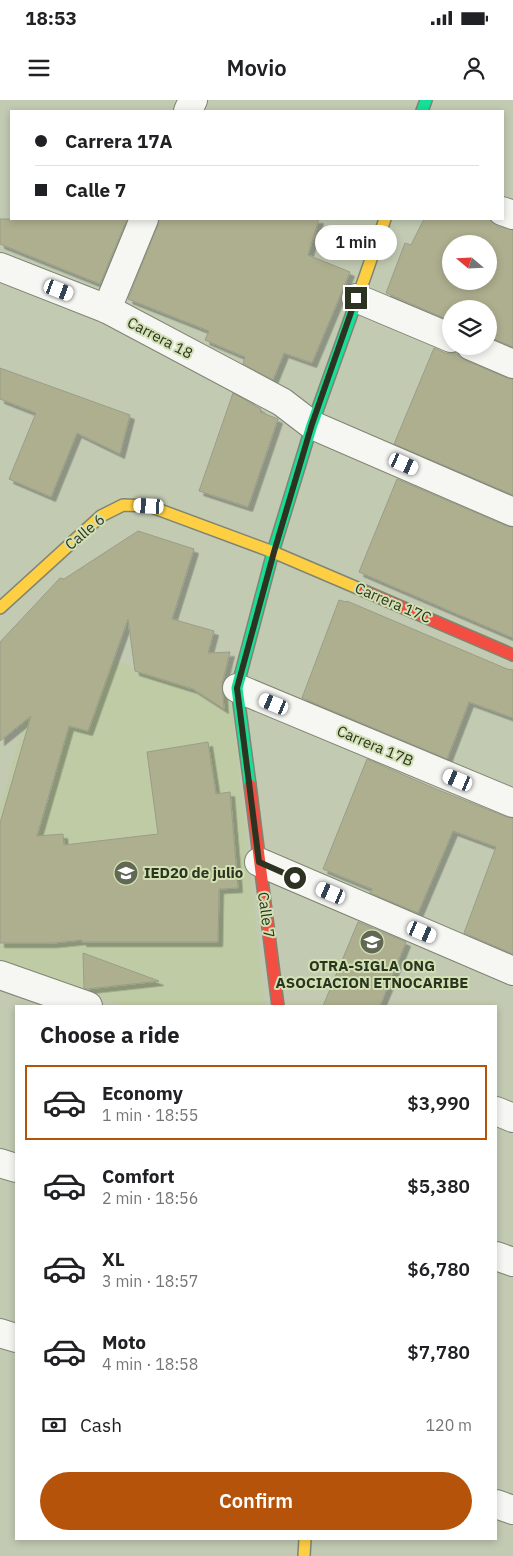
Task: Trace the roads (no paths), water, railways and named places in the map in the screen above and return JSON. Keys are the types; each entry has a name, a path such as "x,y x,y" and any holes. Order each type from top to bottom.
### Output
{"street":[{"path":"107,310 144,220"},
{"name":"Calle 7","path":"278,1005 237,688 274,552 312,424 385,220"},
{"name":"Carrera 18","path":"4,274 107,310 282,402 312,424 513,512"},
{"path":"356,298 442,334"},
{"path":"492,355 513,364"},
{"name":"Calle 6","path":"0,608 101,516 122,505 149,506 274,552"},
{"name":"Carrera 17C","path":"274,552 513,655"},
{"name":"Carrera 17B","path":"237,688 513,803"},
{"path":"259,862 513,971"},
{"path":"0,975 85,1005"},
{"path":"497,1111 513,1118"},
{"path":"0,1163 15,1168"},
{"path":"497,1256 513,1262"},
{"path":"0,1333 15,1338"},
{"path":"497,1504 513,1510"},
{"path":"304,1556 305,1540"}],"place":[{"name":"IED20 de julio","path":"126,873"},
{"name":"OTRA-SIGLA ONG ASOCIACION ETNOCARIBE","path":"372,942"}]}
